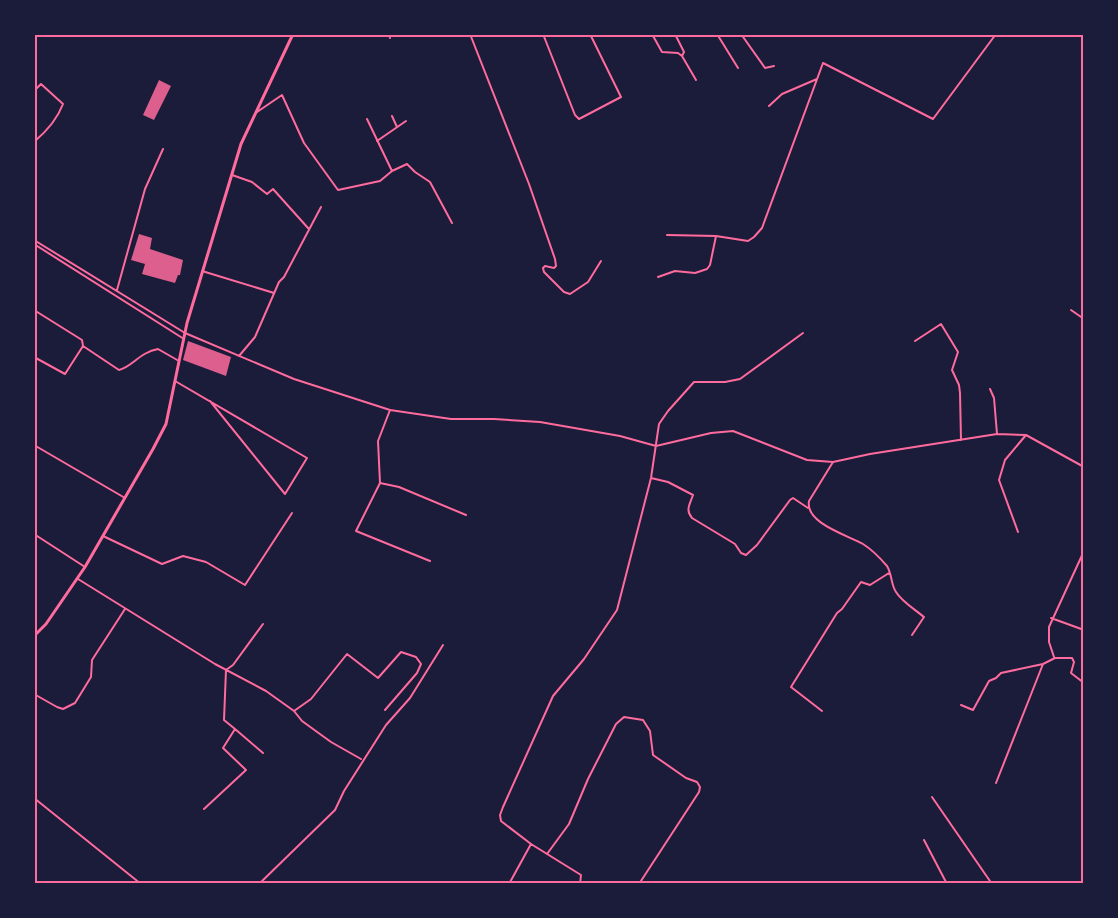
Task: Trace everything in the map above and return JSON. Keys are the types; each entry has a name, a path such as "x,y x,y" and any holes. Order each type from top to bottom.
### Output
{"street":[{"path":"34,636 46,624 78,579 166,424 185,333 241,144 293,34"},
{"path":"470,34 529,184 555,259 556,266 554,268 545,266 544,272 564,292 570,294 588,282 601,261"},
{"path":"543,34 566,88 574,116 579,119 621,97 590,34"},
{"path":"652,34 662,52 678,53 682,56 696,80"},
{"path":"675,34 684,52 682,56"},
{"path":"717,34 738,68"},
{"path":"741,34 765,68 774,66"},
{"path":"667,235 716,236 748,241 754,237 762,228 823,63 933,119 996,34"},
{"path":"769,106 782,94 817,79"},
{"path":"34,91 41,84 63,104 58,116 44,135 34,142"},
{"path":"256,112 282,95 304,143 338,190 381,181 392,171 407,164 430,182 452,223"},
{"path":"392,116 397,127"},
{"path":"367,119 392,171"},
{"path":"378,141 405,121"},
{"path":"117,290 145,189 163,149"},
{"path":"232,175 252,182 267,194 273,189 309,229"},
{"path":"239,356 255,338 274,293 321,207"},
{"path":"658,277 675,271 694,273 707,269 710,265 716,236"},
{"path":"34,240 185,333 322,389 390,410 451,419 494,418 540,422 620,436 656,446 711,433 733,431 807,460 833,462 997,434 1026,435 1083,467"},
{"path":"34,244 184,339"},
{"path":"202,271 274,293"},
{"path":"34,310 82,340 83,346 65,374 34,357"},
{"path":"1071,310 1083,319"},
{"path":"915,341 941,324 958,352 952,370 960,393 961,440"},
{"path":"580,884 581,875 531,844 501,821 500,815 553,696 580,664 617,610 651,478 659,424 694,382 725,382 740,379 804,333"},
{"path":"83,346 119,370 125,369 135,359 158,349 179,361"},
{"path":"175,381 210,401 307,458 285,494 210,401"},
{"path":"990,389 994,398 997,434"},
{"path":"390,410 378,441 380,483 356,531 430,561"},
{"path":"1018,532 999,480 1005,460 1026,435"},
{"path":"34,445 125,498"},
{"path":"808,508 809,501 833,462"},
{"path":"651,478 668,482 693,495 687,508 692,518 735,544 746,555 793,498 808,508 816,519 864,545 887,567 897,594 924,617 912,635"},
{"path":"380,483 399,487 466,515"},
{"path":"103,536 162,564 183,556 206,562 245,585 292,513"},
{"path":"34,534 85,567"},
{"path":"1054,658 1049,642 1049,627 1083,551"},
{"path":"822,711 791,687 837,613 861,582 870,585 889,573"},
{"path":"78,579 226,670 266,691 331,742 361,759"},
{"path":"34,694 63,709 75,703 91,677 92,660 125,609"},
{"path":"1052,618 1083,630"},
{"path":"226,670 233,665 263,624"},
{"path":"259,884 335,810 344,791 386,725 410,698 443,645"},
{"path":"294,711 311,699 347,654 378,678 401,652 416,657 421,664 417,673 386,710"},
{"path":"962,705 973,710 989,681 1001,673 1043,664 1054,658 1072,658 1074,662 1071,674 1083,684"},
{"path":"996,783 1043,664"},
{"path":"226,670 224,720 264,753"},
{"path":"547,854 569,824 588,779 616,724 624,717 643,720 650,731 653,755 700,786 699,792 639,884"},
{"path":"204,809 246,770 223,748 234,729"},
{"path":"34,798 141,884"},
{"path":"932,798 992,884"},
{"path":"924,840 947,884"},
{"path":"509,884 531,844"}],"building":[{"path":"159,80 171,86 154,120 143,115"},
{"path":"139,234 152,238 150,249 183,260 180,275 175,283 142,274 145,264 131,260"},
{"path":"188,341 231,357 226,376 183,360"}]}
